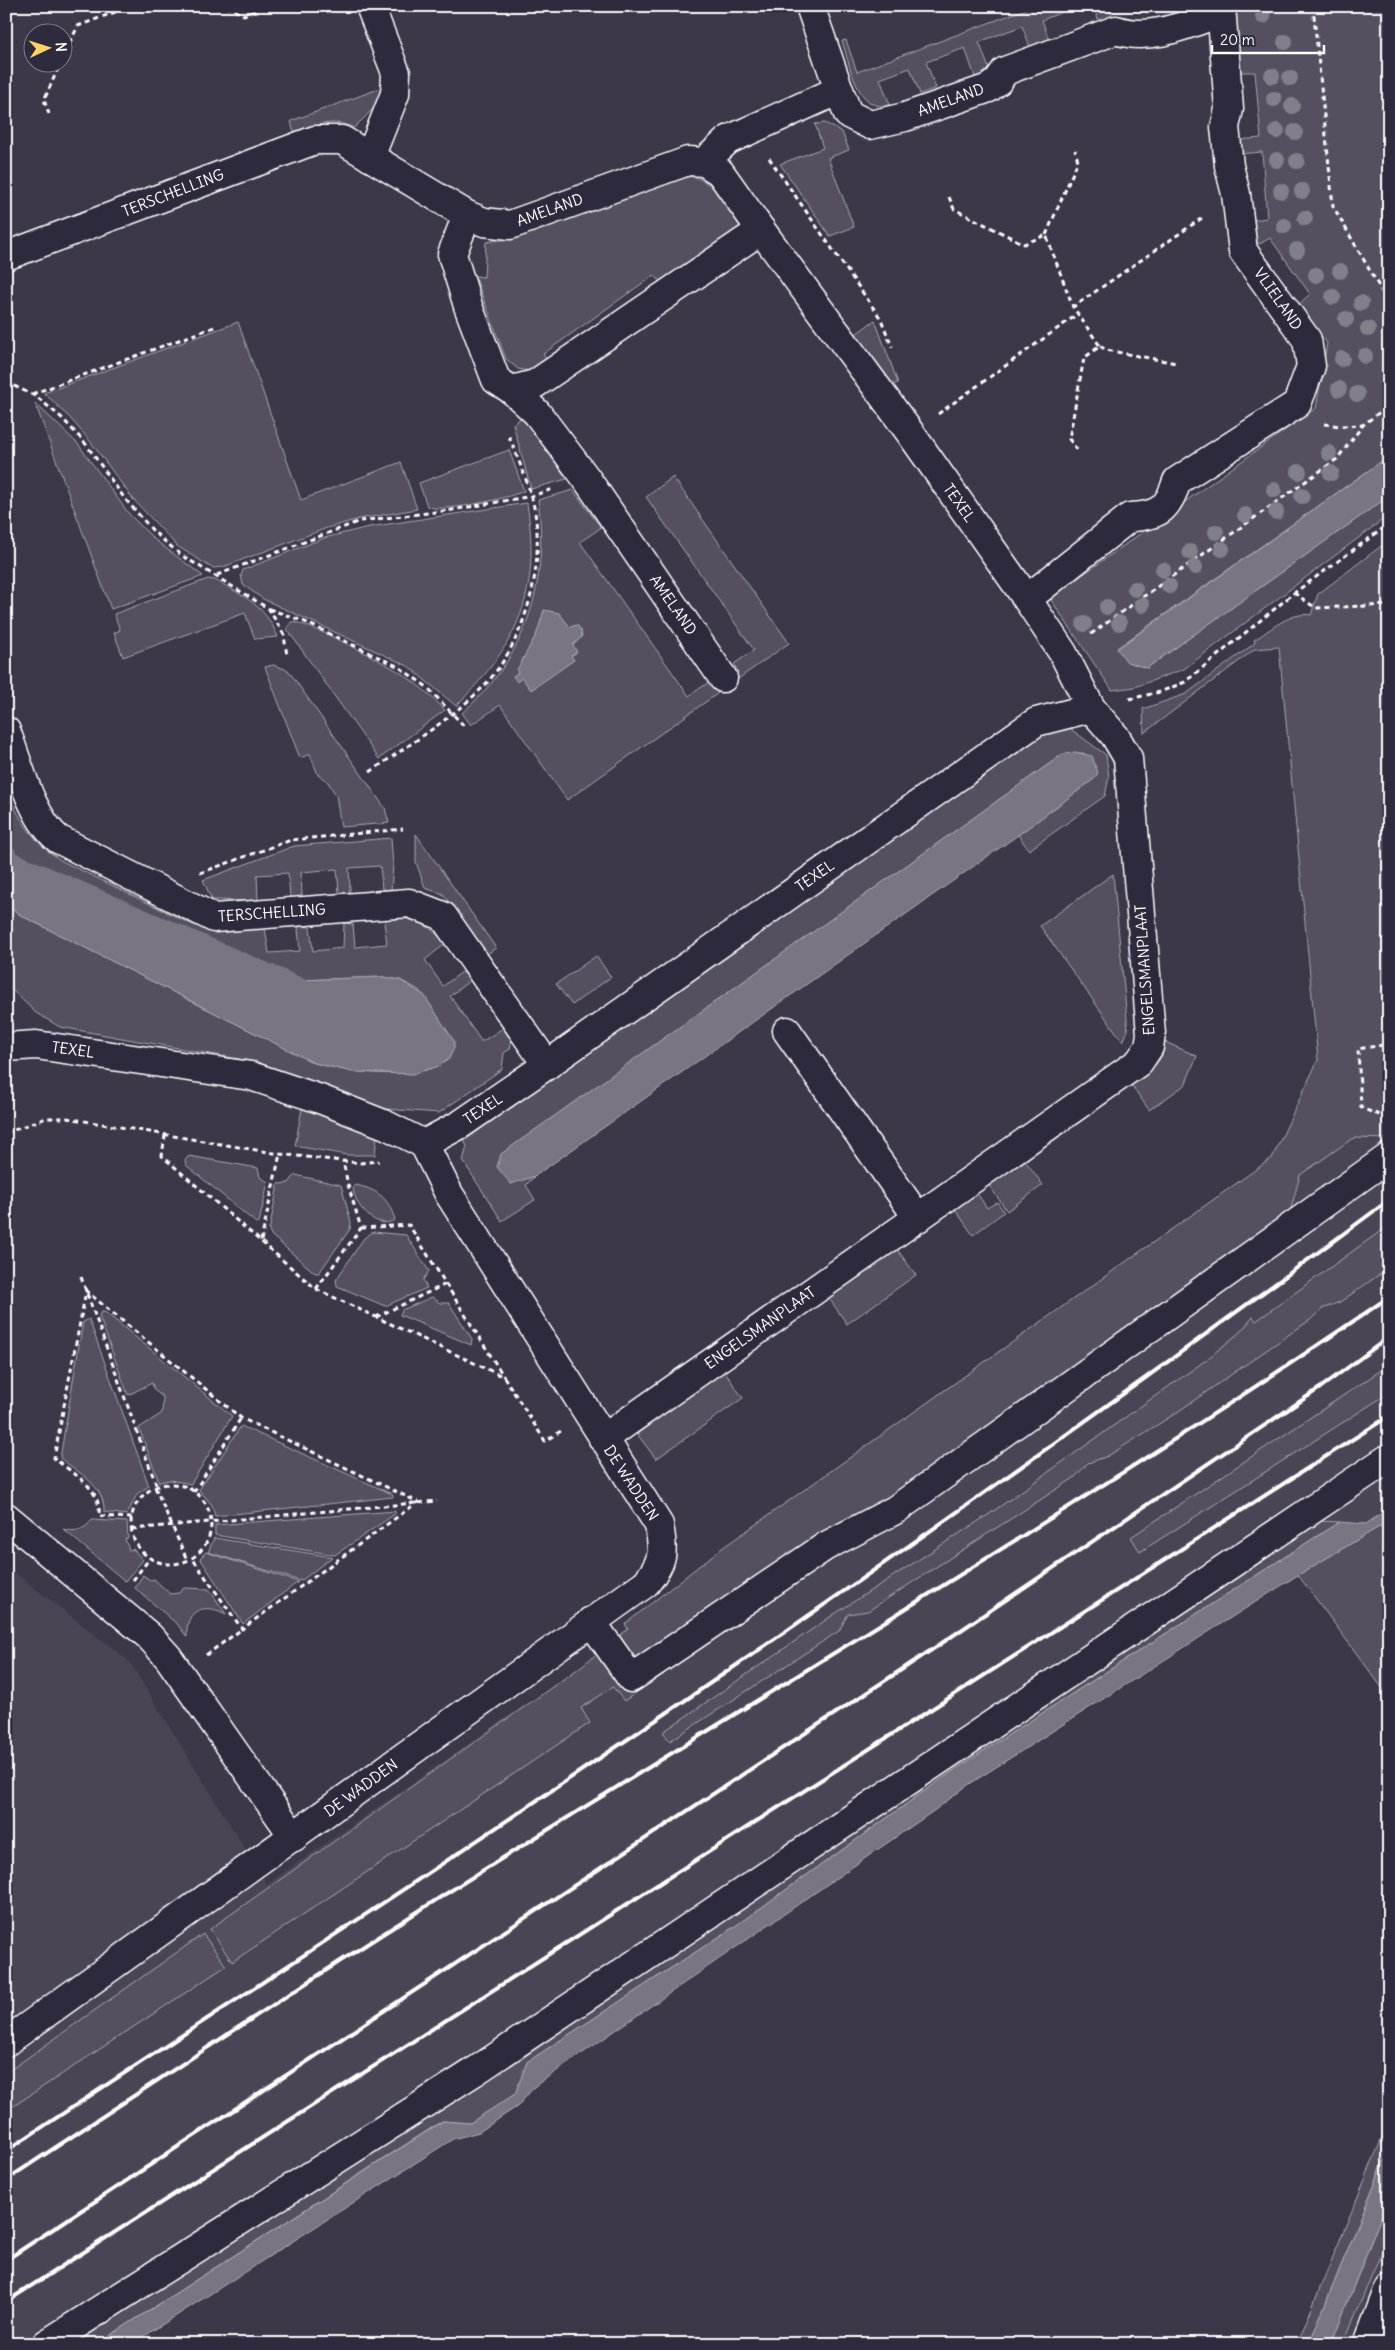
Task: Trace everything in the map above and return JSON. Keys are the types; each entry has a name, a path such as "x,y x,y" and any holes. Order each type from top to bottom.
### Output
{"street":[{"path":"370,6 396,73 395,94 370,157 467,214"},
{"name":"AMELAND","path":"810,6 848,114 870,125 905,117 989,88 998,81 1005,71 1116,30 1129,35 1145,36 1221,10"},
{"name":"VLIELAND","path":"1027,599 1130,517 1150,516 1161,509 1171,498 1177,481 1298,404 1311,366 1307,340 1243,251 1236,194 1229,166 1225,127 1229,109 1221,10"},
{"path":"512,390 534,384 761,230 720,172 704,162 728,140 839,90"},
{"name":"TERSCHELLING","path":"6,256 315,140 342,140 370,157"},
{"name":"AMELAND","path":"704,162 688,161 510,225 484,222 467,214 452,254 468,306 496,380 512,390 536,413 586,478 723,678"},
{"name":"TEXEL","path":"6,1047 36,1045 251,1076 320,1099 386,1125 424,1144 461,1124 547,1065 1020,732 1036,722 1091,708 1063,653 1027,599 911,434 761,230"},
{"name":"ENGELSMANPLAAT","path":"603,1439 1139,1062 1149,1047 1152,1034 1128,758 1115,736 1091,708"},
{"name":"TERSCHELLING","path":"6,731 39,818 48,831 58,839 214,918 409,903 443,916 547,1065"},
{"path":"787,1031 918,1218"},
{"name":"DE WADDEN","path":"6,2042 646,1583 658,1568 662,1559 659,1525 450,1194 424,1144"},
{"path":"591,1621 631,1678 826,1546 895,1510 1224,1277 1389,1157"},
{"path":"46,2344 474,2072 1389,1458"},
{"path":"6,1517 149,1636 168,1658 294,1837"},
{"path":"1368,2344 1389,2288"}],"path":[{"path":"72,39 78,26 131,6"},
{"path":"226,6 244,15 257,10"},
{"path":"1313,6 1333,206 1389,304"},
{"path":"49,114 44,100 57,72"},
{"path":"750,130 881,319 894,354"},
{"path":"1075,150 1078,160 1046,235 1073,308 1100,346 1106,350 1176,363"},
{"path":"1073,308 1236,194"},
{"path":"949,197 954,209 1024,244 1046,235"},
{"path":"911,434 1078,314"},
{"path":"32,394 217,326"},
{"path":"1077,450 1069,439 1084,358 1100,346"},
{"path":"6,382 32,394 62,418 85,443 125,499 154,532 181,555 269,609 303,621 399,667 427,687 465,727"},
{"path":"370,772 452,713 481,689 506,656 527,611 533,588 536,532 532,496 506,428 512,390"},
{"path":"1063,653 1337,459 1363,425 1389,406"},
{"path":"216,575 360,521 452,510 532,496 586,478"},
{"path":"1091,708 1160,692 1185,682 1294,593 1389,524"},
{"path":"1294,593 1316,608 1389,606"},
{"path":"269,609 284,635 287,656"},
{"path":"178,900 194,875 291,840 403,829"},
{"path":"1388,1118 1361,1107 1358,1049 1389,1044"},
{"path":"6,1133 46,1118 66,1118 280,1154 360,1163 383,1160 424,1144"},
{"path":"165,1135 162,1156 316,1290 504,1377"},
{"path":"261,1241 280,1154"},
{"path":"343,1161 361,1228"},
{"path":"361,1228 409,1225 545,1441 588,1415"},
{"path":"316,1290 361,1228"},
{"path":"81,1277 156,1487 188,1560"},
{"path":"376,1317 446,1284"},
{"path":"86,1291 241,1418 418,1502"},
{"path":"86,1291 54,1458 96,1493 100,1504 99,1516 132,1518"},
{"path":"194,1492 241,1418"},
{"path":"173,1484 194,1492 208,1508 210,1520 207,1541 188,1560 171,1564 150,1558 138,1547 132,1528 132,1518 139,1500 156,1487 173,1484"},
{"path":"132,1528 437,1501"},
{"path":"205,1656 418,1502"},
{"path":"192,1558 242,1630"}],"shaded area":[{"path":"1034,6 1078,6 1042,20 1051,45 1032,52 1022,26 979,42 991,74 976,80 965,48 926,62 936,88 920,94 910,68 880,79 890,105 879,106 870,102 862,95 852,74 842,41 846,40 857,72"},
{"path":"1093,6 1108,6 1114,21 1101,27"},
{"path":"1245,6 1389,6 1389,456 1117,648 1147,668 1389,496 1389,515 1184,669 1135,687 1112,690 1051,600 1053,596 1316,408 1327,343 1298,305 1310,294 1270,238 1260,244 1255,241 1253,220 1267,218 1262,152 1238,154 1238,140 1261,138 1255,72 1240,72 1233,10"},
{"path":"384,87 374,108 354,128 339,123 332,123 318,125 297,132 293,130 291,121"},
{"path":"825,123 842,132 849,150 828,158 854,227 830,236 780,164 823,148 815,124"},
{"path":"684,176 694,177 711,186 724,200 741,225 662,283 654,275 543,354 548,362 530,371 518,369 506,359 475,276 484,277 486,242 509,239"},
{"path":"875,320 898,383 889,386 853,336"},
{"path":"238,322 301,500 401,462 417,509 359,519 327,528 223,567 212,568 177,546 133,499 90,441 44,393"},
{"path":"35,403 78,444 129,514 155,540 203,576 111,609"},
{"path":"521,418 524,419 567,479 531,489 513,424"},
{"path":"509,450 524,491 490,501 459,507 434,508 427,506 419,483"},
{"path":"1389,456 1389,496 1147,668 1127,662 1117,649"},
{"path":"673,477 789,643 567,800 500,705 471,725 462,713 484,691 503,667 518,643 528,617 536,589 540,561 541,531 538,500 573,490 600,526 599,529 580,542 689,696 709,682 716,688 738,672 734,664 754,650 646,497"},
{"path":"527,503 531,535 531,564 527,590 520,615 510,638 496,660 478,683 456,706 408,666 263,599 243,585 241,575 243,570 324,538 369,527"},
{"path":"1389,540 1389,1139 1353,1138 1300,1175 1290,1212 885,1503 830,1527 648,1650 664,1674 624,1701 613,1687 581,1708 590,1723 232,1962 210,1929 575,1671 628,1629 625,1624 718,1551 1272,1158 1318,1060 1279,647 1255,649 1144,733 1143,709 1186,694 1255,643 1254,640 1281,622 1296,616 1311,615 1318,594"},
{"path":"208,579 215,580 252,602 267,617 278,637 255,639 245,613 123,657 114,633 120,630 114,614"},
{"path":"544,610 559,613 570,627 577,625 581,630 582,637 573,645 577,652 571,656 574,660 531,690 522,678 517,682 513,676 518,673 517,670 537,633"},
{"path":"291,622 313,628 385,663 412,681 445,710 379,759 287,629"},
{"path":"273,665 288,670 385,808 389,823 341,827 336,795 327,781 318,775 310,754 300,758 265,667"},
{"path":"1072,726 1072,730 1106,755 1109,777 1105,796 1029,850 1018,835 1094,779 1084,753 1063,754 502,1154 511,1183 535,1176 526,1185 535,1200 502,1221 463,1161 467,1146 464,1141 1027,742 1046,732"},
{"path":"1075,752 1092,756 1098,773 1094,779 1018,835 535,1176 511,1184 497,1167 501,1154 1063,754"},
{"path":"6,787 21,819 28,829 43,846 62,861 193,925 233,931 265,928 269,953 300,951 298,929 300,926 310,927 313,951 343,948 344,923 353,924 355,947 387,944 384,922 387,919 396,918 420,922 433,931 445,944 425,960 443,986 462,972 469,978 469,981 450,996 481,1041 503,1028 512,1038 510,1049 504,1053 502,1069 439,1113 386,1109 256,1062 60,1027 36,1013 6,984 6,904 22,916 315,1063 346,1070 388,1074 409,1073 428,1069 443,1063 452,1052 419,990 400,980 383,977 242,982 27,878 6,834"},
{"path":"416,834 496,948 487,954 443,894 425,888 416,862"},
{"path":"6,835 27,878 242,982 383,977 400,980 424,995 454,1041 454,1048 449,1059 439,1066 413,1074 352,1072 314,1063 22,916 6,904"},
{"path":"391,838 393,865 391,891 382,889 380,866 349,868 350,891 348,894 339,892 337,869 301,872 302,896 292,898 290,896 288,873 257,875 257,901 212,900 203,880 294,846"},
{"path":"1113,874 1128,1030 1123,1042 1040,926"},
{"path":"596,956 611,977 572,1005 556,984"},
{"path":"1165,1042 1197,1056 1185,1085 1149,1110 1130,1083 1154,1067 1162,1056"},
{"path":"1389,1103 1389,1508 1366,1524 1319,1521 610,1966 91,2301 21,2344 6,2344 6,2081 160,1964 6,2079 6,1566 129,1661 267,1884"},
{"path":"302,1108 377,1136 375,1155 347,1155 295,1146"},
{"path":"189,1156 258,1168 260,1177 268,1182 259,1223 256,1223 186,1165 185,1160"},
{"path":"1024,1159 1043,1185 1007,1211 988,1184"},
{"path":"295,1175 341,1185 351,1222 350,1229 319,1273 315,1273 272,1236 269,1231 278,1184 289,1183"},
{"path":"355,1185 370,1189 386,1200 395,1220 380,1222 367,1214 361,1208 354,1194 353,1187"},
{"path":"976,1192 987,1208 997,1202 1004,1212 973,1235 954,1208"},
{"path":"1389,1225 1389,1268 1340,1302 1322,1309 1310,1320 1173,1415 1108,1456 1088,1463 1074,1478 868,1611 848,1614 839,1631 670,1741 663,1732 836,1613 988,1515 1206,1360 1240,1332 1253,1317 1256,1321"},
{"path":"373,1232 406,1235 429,1271 423,1280 427,1288 385,1306 337,1286 336,1280 364,1238"},
{"path":"896,1248 916,1275 847,1324 828,1297"},
{"path":"432,1297 440,1303 449,1303 472,1339 471,1345 400,1315 402,1310"},
{"path":"101,1312 105,1312 232,1416 191,1484 170,1480 159,1482 139,1428 162,1413 163,1397 154,1390 152,1383 128,1395 99,1316"},
{"path":"89,1319 149,1486 137,1494 127,1515 104,1512 103,1503 96,1487 60,1458 83,1322"},
{"path":"1389,1365 1389,1393 1140,1552 1131,1537"},
{"path":"724,1371 743,1398 656,1459 637,1434"},
{"path":"241,1426 392,1494 393,1497 215,1516 212,1505 199,1490"},
{"path":"1389,1508 1389,1521 1298,1575 968,1785 935,1810 535,2086 518,2106 479,2132 453,2139 132,2344 97,2344 443,2121 470,2123 515,2094 527,2062 734,1927 957,1768 1339,1522 1366,1524"},
{"path":"395,1511 395,1514 335,1555 215,1535 215,1525"},
{"path":"92,1520 127,1522 128,1538 125,1539 129,1550 133,1549 143,1560 125,1581 63,1529 79,1530"},
{"path":"1319,1521 1339,1522 957,1768 734,1927 527,2062 516,2094 470,2123 442,2121 97,2344 21,2344 91,2301 610,1966"},
{"path":"1389,1521 1389,1697 1298,1575"},
{"path":"214,1538 332,1557 301,1581 208,1552"},
{"path":"206,1552 298,1582 243,1624 200,1558"},
{"path":"143,1575 150,1580 154,1579 170,1594 179,1593 184,1588 209,1589 226,1614 211,1609 198,1610 189,1620 187,1637 178,1625 135,1588"},
{"path":"203,1934 226,1966 6,2111 6,2073"},
{"path":"1389,2121 1389,2149 1309,2344 1297,2344"},
{"path":"1389,2149 1389,2196 1331,2344 1309,2344"},
{"path":"1389,2196 1389,2235 1343,2344 1331,2344"},
{"path":"1389,2235 1389,2344 1343,2344"}],"waterway":[{"path":"6,870 310,1003"}],"railway":[{"path":"6,2151 636,1734 962,1509 1176,1356 1389,1200"},
{"path":"6,2180 410,1917 1181,1435 1389,1297"},
{"path":"6,2260 936,1647 1320,1388 1389,1337"},
{"path":"6,2302 1389,1416"}]}
